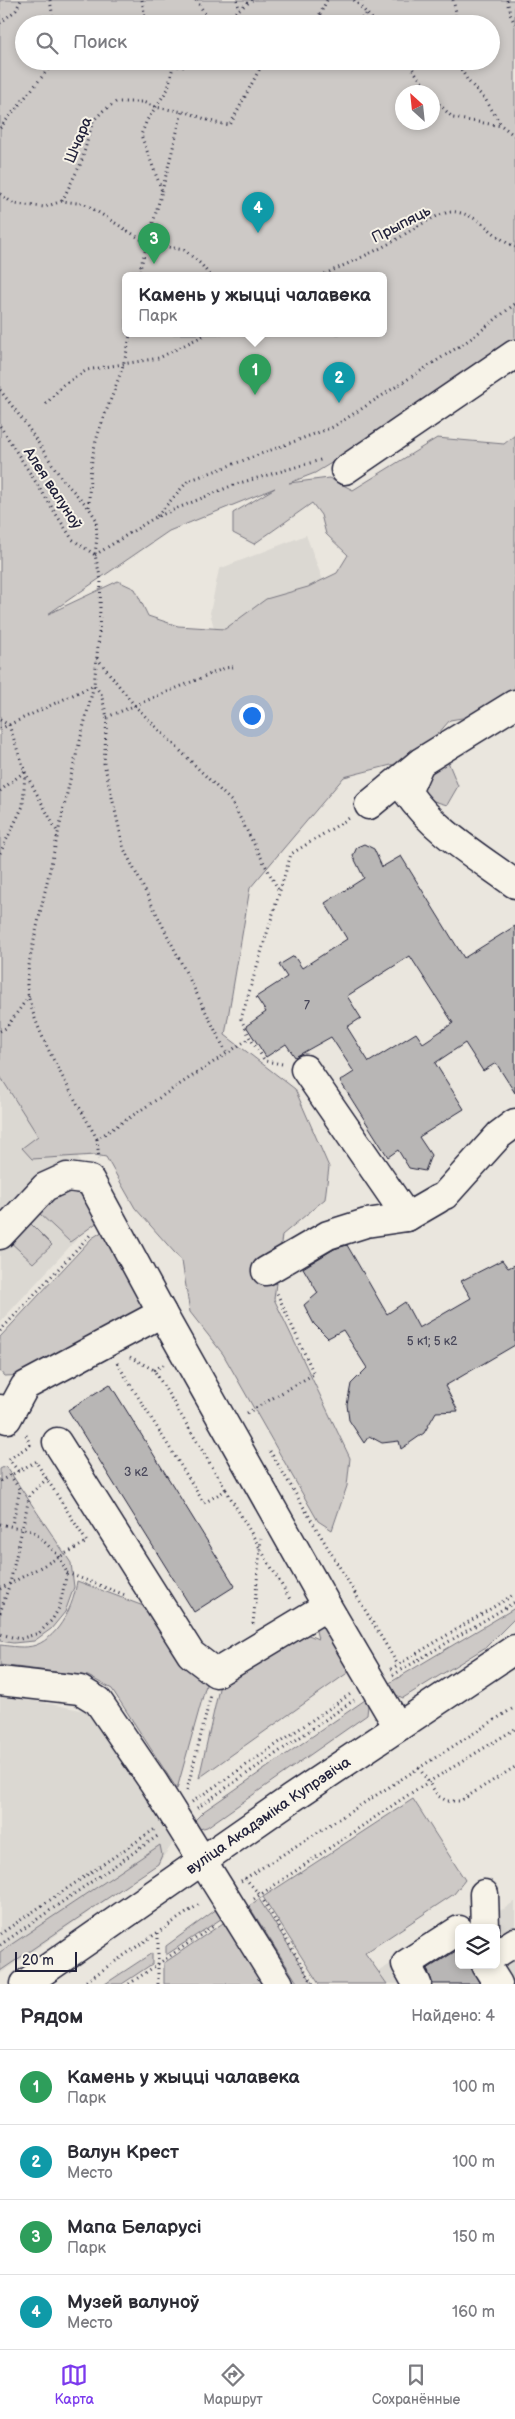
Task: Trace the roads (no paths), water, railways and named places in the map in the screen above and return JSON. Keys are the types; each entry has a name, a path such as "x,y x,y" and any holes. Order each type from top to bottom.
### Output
{"main road":[{"path":"338,463 515,354"},
{"path":"369,805 421,762 515,704"},
{"path":"421,762 407,792 419,810 444,832 515,884"},
{"path":"305,1069 407,1217"},
{"path":"266,1271 328,1235 366,1223 407,1217 442,1197 499,1135 515,1122"},
{"path":"0,1235 44,1187 67,1177 90,1180 162,1313 327,1606 398,1727"},
{"path":"4,1414 26,1386 162,1313"},
{"path":"57,1442 191,1654 216,1673 302,1619 327,1606"},
{"name":"вуліца Акадэміка Купрэвіча","path":"25,1984 515,1648"},
{"path":"0,1681 80,1690 98,1701 178,1815 202,1862 234,1894 279,1984"},
{"path":"484,1894 486,1924"},
{"path":"417,1984 406,1964 455,1933"},
{"path":"500,1951 515,1942"},
{"path":"489,1969 498,1984"}],"place":[{"name":"Музей валуноў","path":"258,233"},
{"name":"Мапа Беларусі","path":"154,264"},
{"name":"Камень у жыцці чалавека","path":"255,395"},
{"name":"Валун Крест","path":"339,403"}]}
